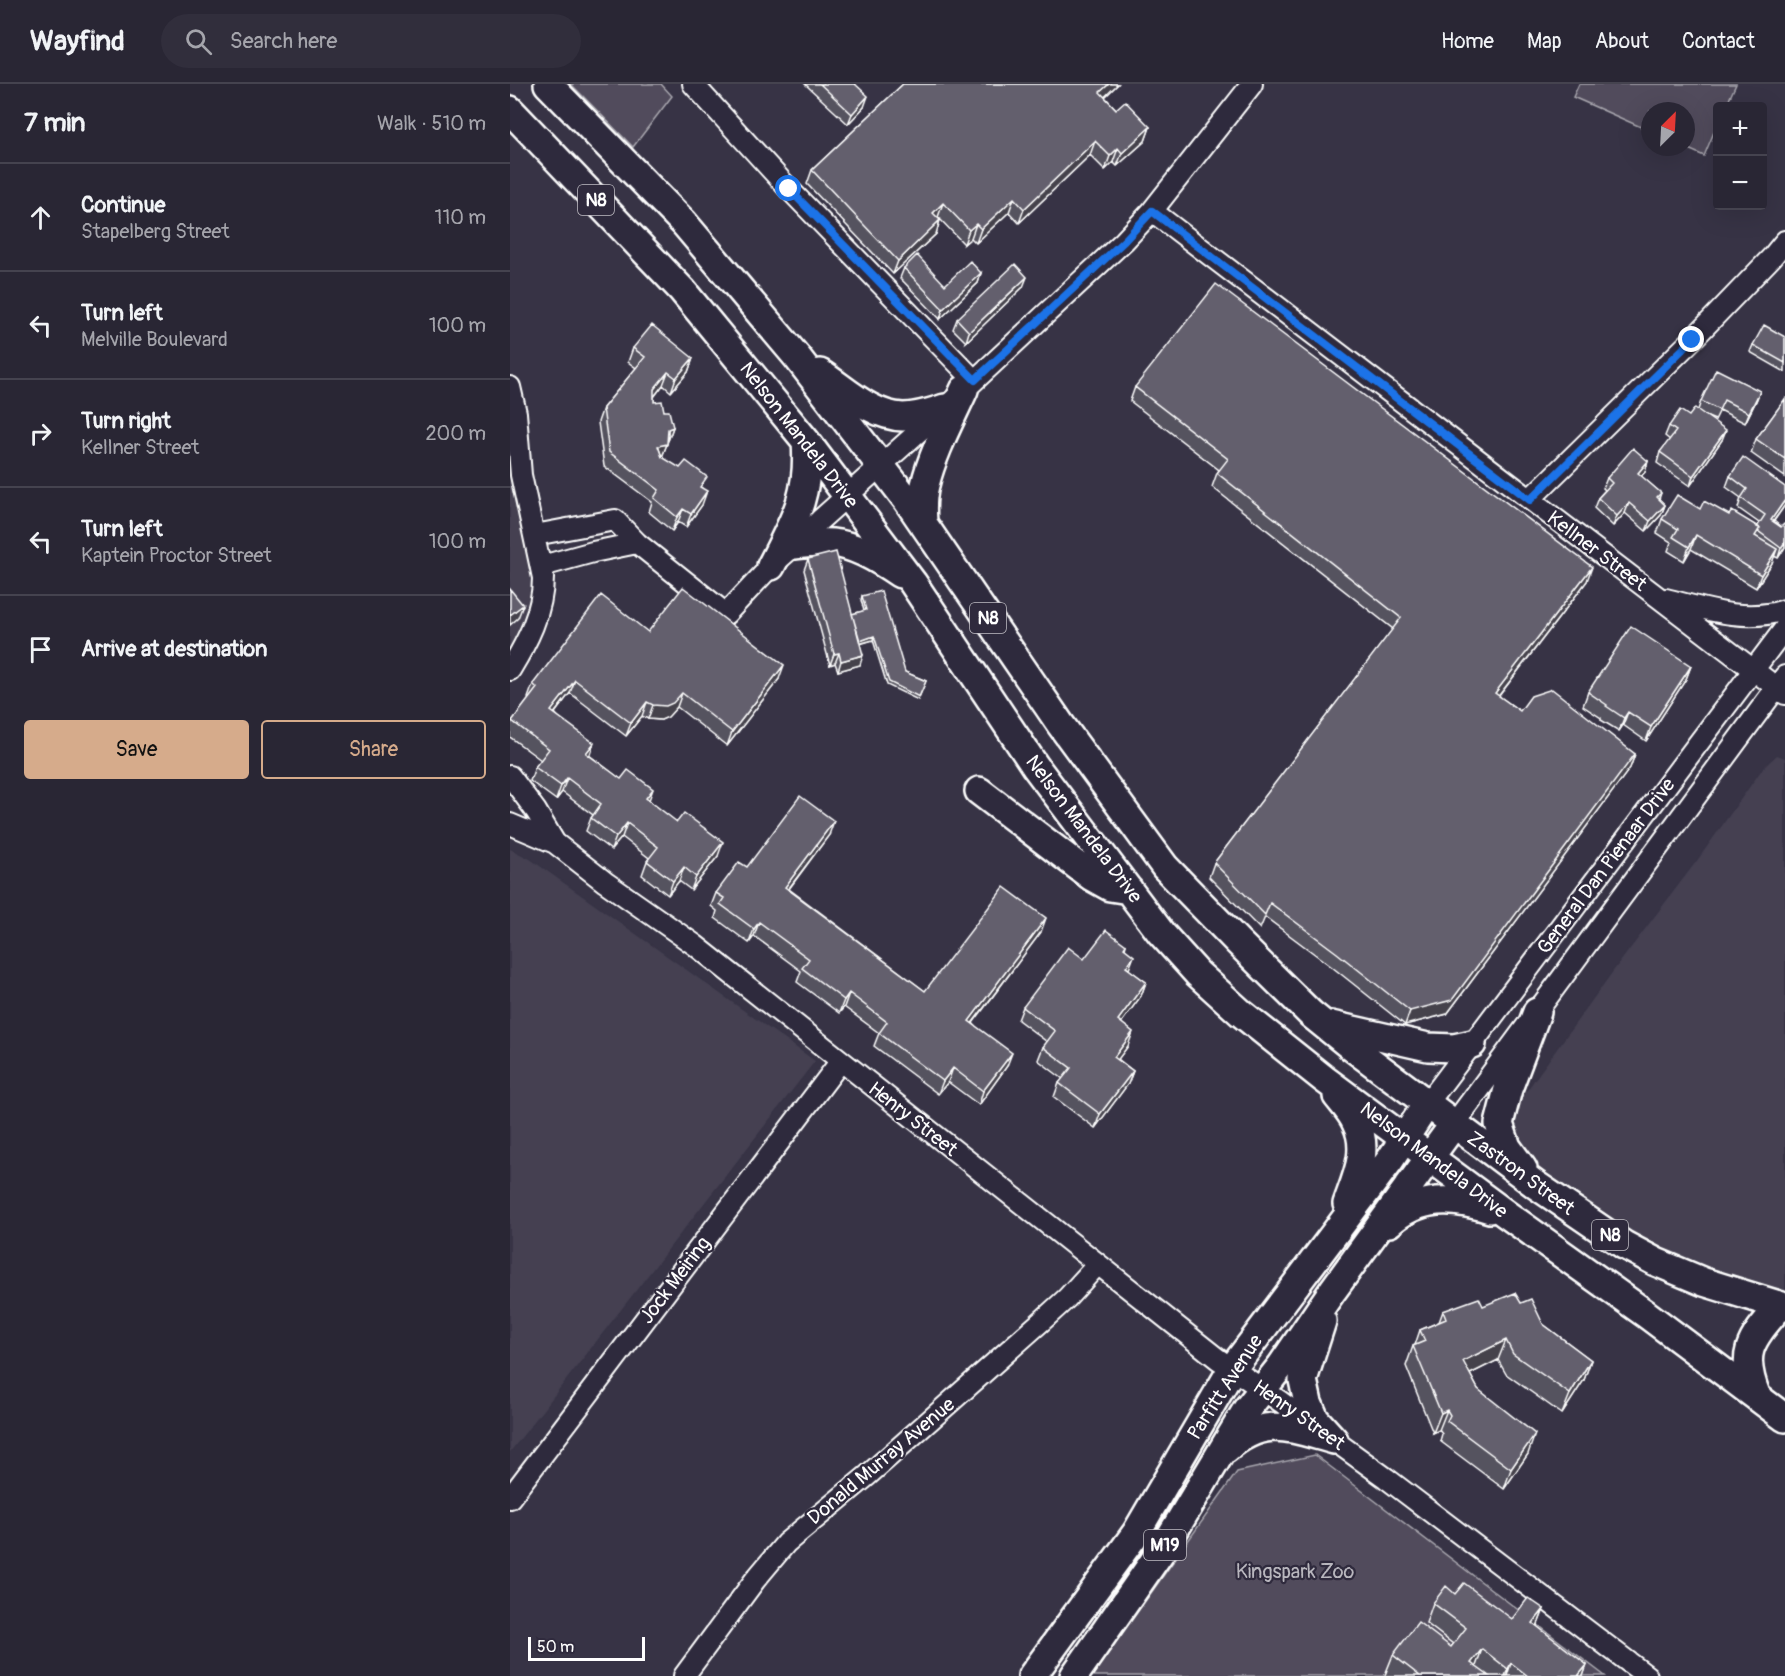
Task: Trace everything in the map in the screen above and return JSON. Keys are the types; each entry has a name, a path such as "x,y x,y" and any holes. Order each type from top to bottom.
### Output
{"highway":[{"name":"Nelson Mandela Drive","path":"548,84 684,223 797,357 923,522 1061,725 1165,867 1311,1014 1454,1124"},
{"name":"Nelson Mandela Drive","path":"510,110 682,290 806,441 913,583 1035,766 1161,933 1198,974 1241,1013 1324,1079 1785,1418"},
{"path":"797,357 857,399 887,414 903,417 916,416 961,392"},
{"path":"923,522 922,505 925,485 961,392"},
{"path":"771,566 802,503 807,462 806,441"},
{"path":"795,545 832,543 848,546 888,566 913,583"},
{"path":"979,791 1092,877 1110,887 1129,890"},
{"path":"1536,1185 1507,1147 1499,1124 1508,1089 1537,1012"},
{"path":"1324,1024 1428,1047 1454,1048 1472,1044"},
{"path":"1324,1079 1357,1124 1362,1150 1361,1165 1338,1228"},
{"name":"Parfitt Avenue","path":"1032,1676 1136,1533 1232,1370 1390,1161 1427,1104"},
{"name":"Parfitt Avenue","path":"1075,1672 1166,1544 1247,1409 1281,1366 1333,1290 1454,1124"},
{"name":"Zastron Street","path":"1454,1124 1536,1185 1624,1245 1656,1262 1704,1282 1783,1306"},
{"path":"1368,1243 1408,1209 1424,1203 1461,1200 1506,1214"},
{"path":"1333,1290 1303,1380 1308,1403 1315,1419 1334,1440"},
{"path":"1757,1397 1747,1366 1749,1353 1755,1338 1783,1306"},
{"path":"1217,1456 1240,1437 1272,1426 1334,1440"}],"street":[{"path":"535,535 615,520 637,543 726,614 771,566 847,494 1124,241 1152,211 1252,84"},
{"path":"696,85 797,197 961,392"},
{"name":"Kellner Street","path":"1152,211 1754,671 1782,686"},
{"path":"1530,500 1684,347 1785,241"},
{"path":"510,387 521,475 542,566 543,592 534,626 510,670"},
{"path":"542,566 637,543"},
{"path":"1657,597 1743,616 1774,614 1785,610"},
{"name":"General Dan Pienaar Drive","path":"1427,1104 1785,628"},
{"name":"General Dan Pienaar Drive","path":"1454,1124 1617,903 1782,686"},
{"path":"510,776 536,811 555,843"},
{"path":"510,824 555,843"},
{"name":"Henry Street","path":"555,843 605,882 695,945 1232,1370 1263,1389 1334,1440 1647,1676"},
{"path":"1525,974 1556,946 1594,904 1604,900 1617,903"},
{"name":"Jock Meiring","path":"510,1498 840,1062"},
{"name":"Donald Murray Avenue","path":"684,1676 755,1580 786,1543 867,1476 1044,1319 1098,1264"}],"shaded area":[{"path":"510,430 540,604 510,650"},
{"path":"1777,755 1785,758 1785,1294 1664,1256 1603,1218 1536,1168 1519,1150 1512,1124 1520,1100 1763,768"},
{"path":"510,849 530,859 815,1061 510,1452"}],"green space":[{"path":"571,84 661,84 672,96 633,147"},
{"path":"1579,84 1736,84 1728,102 1713,102 1713,135 1704,156 1695,152 1695,102 1641,102 1641,127 1573,97"},
{"name":"Kingspark Zoo","path":"1315,1455 1605,1676 1092,1676 1237,1472"}],"building":[{"path":"820,84 855,84 868,96 852,114"},
{"path":"903,84 1109,84 1100,92 1116,109 1125,101 1150,127 1122,153 1118,148 1110,156 1095,141 1024,209 1014,198 981,229 976,224 969,230 943,203 933,213 940,220 898,261 812,170"},
{"path":"917,255 945,285 970,261 981,273 943,309 904,268"},
{"path":"1015,264 1027,277 969,332 957,319"},
{"path":"1216,284 1592,567 1495,693 1520,711 1531,696 1552,689 1635,754 1452,1000 1410,1011 1270,903 1265,915 1214,863 1401,618 1217,473 1228,459 1135,387"},
{"path":"652,325 693,358 676,378 668,372 654,389 654,402 662,401 664,411 669,411 673,427 668,429 667,444 658,446 662,457 680,468 686,461 707,477 700,487 707,491 691,514 683,509 677,517 654,498 659,490 609,452 603,408 645,357 633,348"},
{"path":"1764,325 1785,337 1785,363 1753,345"},
{"path":"1716,369 1760,391 1749,413 1724,400 1719,410 1701,401"},
{"path":"1785,399 1785,459 1756,439"},
{"path":"1695,408 1726,430 1693,476 1660,452 1676,431 1669,426 1680,410 1689,416"},
{"path":"1633,448 1648,461 1638,473 1661,493 1657,497 1665,505 1650,521 1629,503 1617,516 1598,498 1612,483 1607,478"},
{"path":"1743,457 1785,487 1785,500 1771,520 1781,527 1785,525 1785,542 1781,548 1758,531 1760,528 1757,527 1765,515 1741,498 1747,489 1730,476"},
{"path":"1677,495 1700,509 1704,501 1729,515 1732,511 1760,528 1755,536 1777,549 1761,575 1696,535 1689,547 1673,537 1678,529 1662,519"},
{"path":"836,552 863,655 841,661 839,653 834,654 808,559"},
{"path":"683,587 784,665 732,732 682,693 673,703 666,706 647,702 631,723 575,680 551,711 594,743 586,753 621,779 628,770 653,789 646,798 677,822 684,813 723,842 696,877 684,867 673,881 647,861 658,847 627,823 616,837 591,818 601,804 567,778 561,786 535,767 549,749 512,721 537,688 533,684 601,595 648,632"},
{"path":"510,589 523,605 510,615"},
{"path":"881,591 905,672 926,681 919,697 889,682 874,636 860,641 852,614 866,610 862,596"},
{"path":"1631,626 1691,666 1651,727 1628,712 1624,718 1588,692"},
{"path":"800,796 834,821 785,887 925,991 1004,887 1046,918 969,1021 1012,1053 983,1091 953,1068 943,1081 879,1033 887,1022 849,993 844,1000 802,968 809,959 759,922 754,929 720,904 724,898 716,893 739,862 747,867"},
{"path":"1106,930 1126,945 1124,948 1134,956 1126,967 1146,982 1118,1020 1133,1032 1114,1057 1133,1071 1100,1114 1059,1083 1071,1068 1043,1047 1055,1031 1023,1007 1068,947 1084,959"},
{"path":"1515,1293 1521,1303 1531,1299 1543,1324 1591,1360 1570,1394 1513,1354 1506,1340 1463,1361 1478,1389 1535,1434 1511,1469 1447,1421 1450,1415 1447,1410 1441,1413 1413,1346 1425,1341 1420,1330 1446,1319 1443,1311 1479,1298 1483,1306"},
{"path":"1464,1583 1512,1619 1528,1598 1544,1609 1533,1623 1587,1665 1578,1676 1528,1676 1511,1663 1508,1669 1482,1649 1471,1663 1489,1676 1420,1676 1393,1655 1418,1622 1451,1647 1466,1628 1433,1603 1446,1586 1455,1594"}],"route":[{"path":"789,189 975,380 1124,241 1152,211 1530,500 1692,340"}]}
